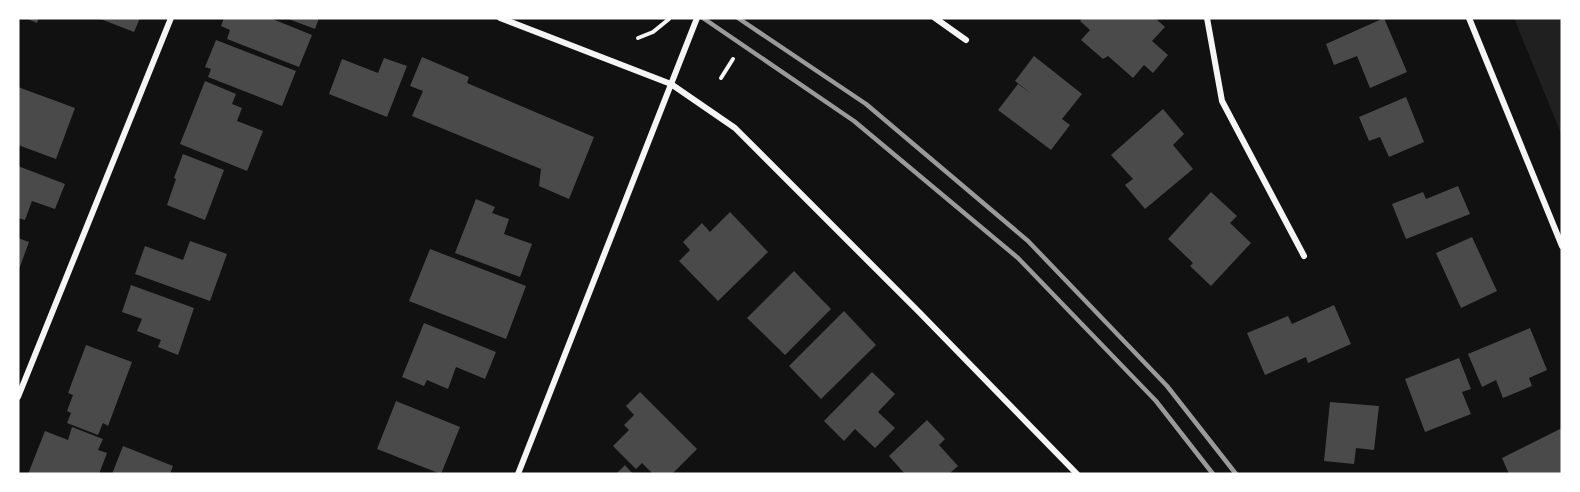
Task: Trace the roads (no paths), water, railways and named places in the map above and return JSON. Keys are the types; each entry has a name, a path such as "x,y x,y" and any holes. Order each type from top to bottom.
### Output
{"street":[{"path":"18,397 171,18"},
{"path":"500,18 671,84 735,128 920,312 1077,474"},
{"path":"518,474 698,18"},
{"path":"935,18 966,40"},
{"path":"1207,18 1222,101 1304,256"},
{"path":"1469,18 1562,246"}],"railway":[{"path":"703,18 854,121 1018,258 1156,401 1213,474"},
{"path":"738,18 866,104 1028,241 1167,386 1236,474"}]}
